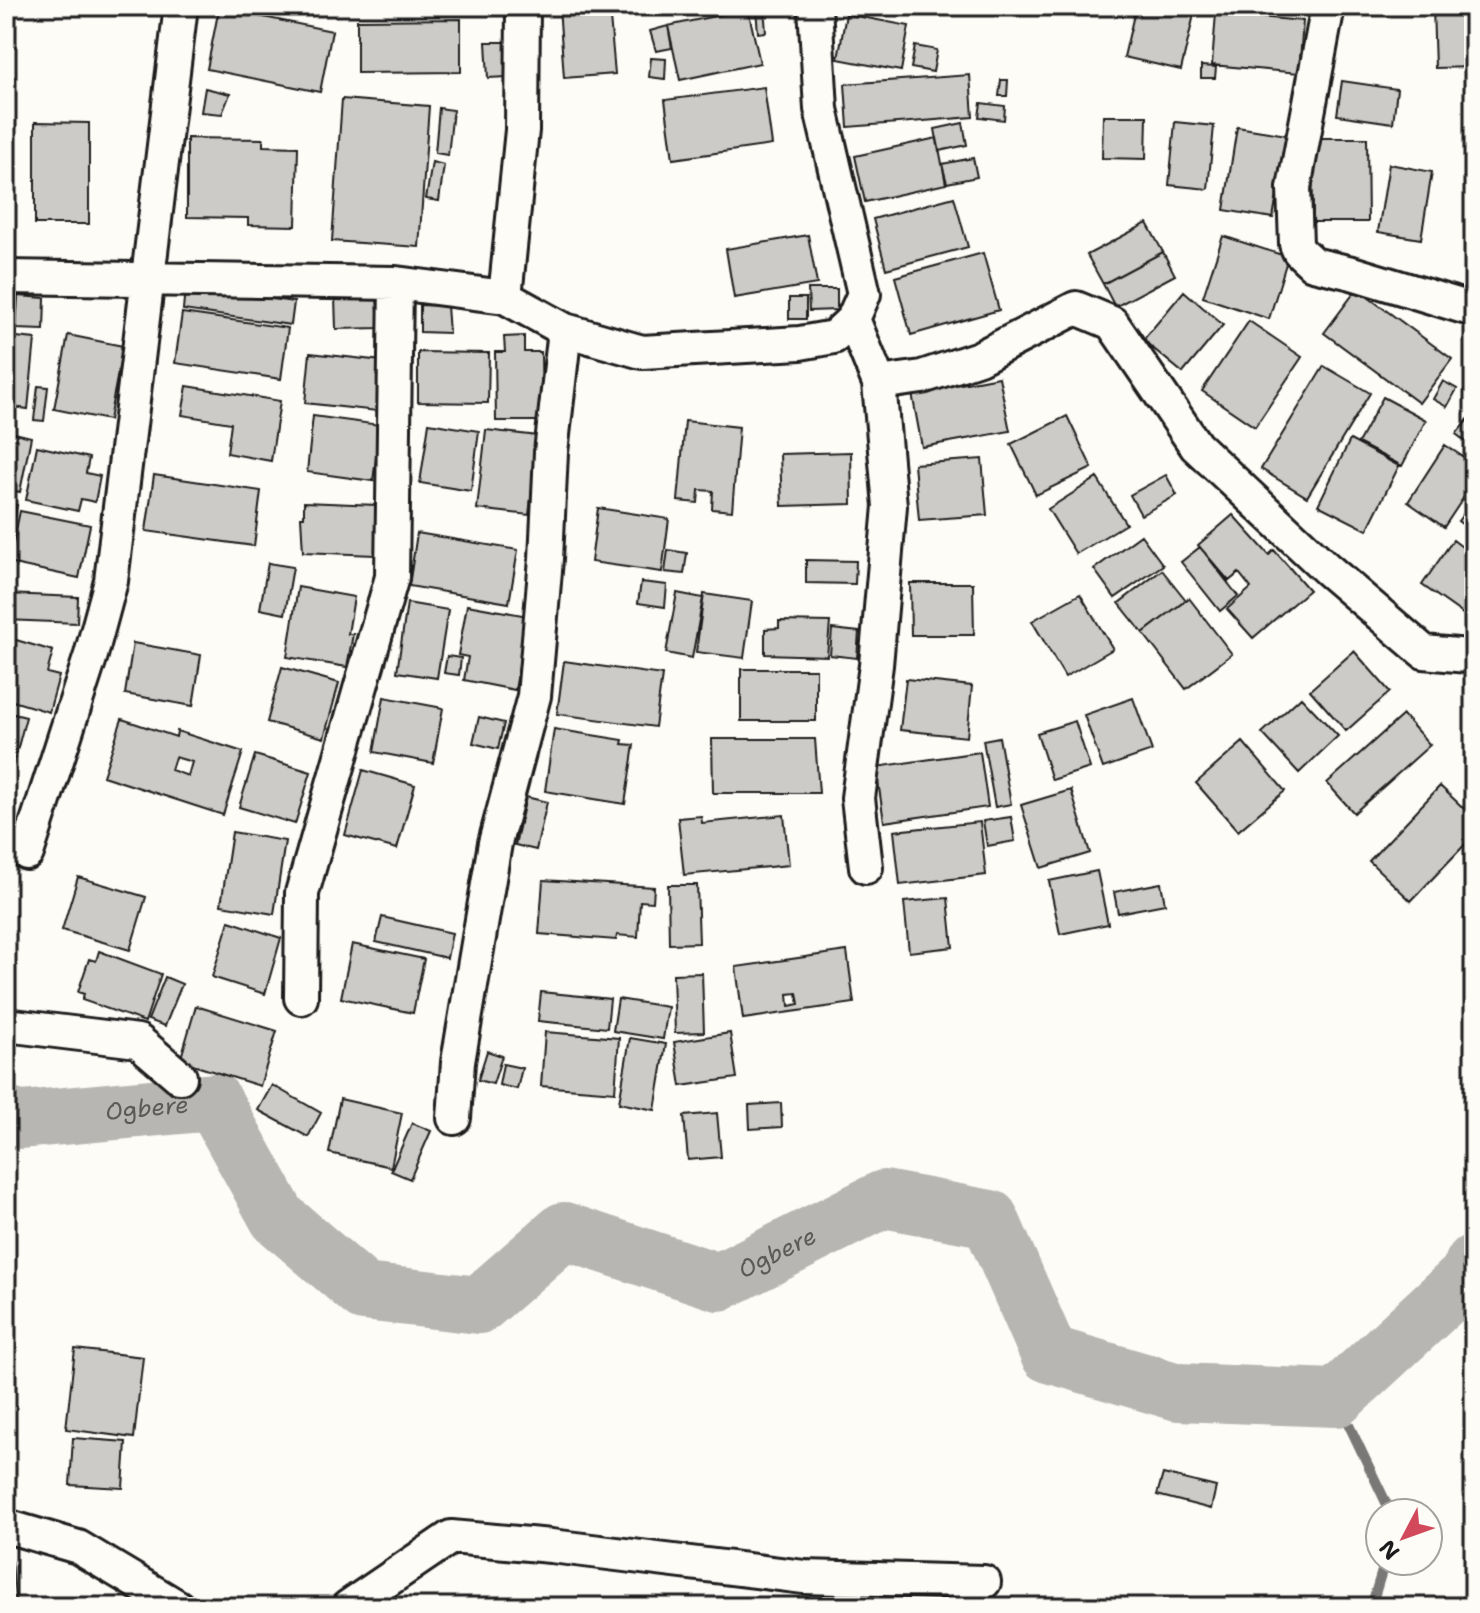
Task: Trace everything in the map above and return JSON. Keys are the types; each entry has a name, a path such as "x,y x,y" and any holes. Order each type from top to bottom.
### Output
{"street":[{"path":"27,853 91,655 111,581 181,6"},
{"path":"505,297 522,130 523,6"},
{"path":"6,277 396,283 505,297 565,330 642,352 800,343 834,337 853,319 864,294 821,109 815,6"},
{"path":"1328,6 1294,188 1296,244 1299,251 1313,264 1474,310"},
{"path":"301,998 302,893 392,577 396,283"},
{"path":"879,383 922,377 979,358 1076,308 1112,323 1196,446 1327,569 1424,652 1468,656 1474,653"},
{"path":"853,319 879,383 890,506 876,665 858,798 866,867"},
{"path":"454,1118 458,1062 495,843 534,696 546,559 551,452 565,330"},
{"path":"6,1025 138,1041 180,1077"},
{"path":"6,1526 78,1547 178,1607"},
{"path":"348,1607 451,1537 804,1577 984,1582"}],"building":[{"path":"285,6 319,6 317,14"},
{"path":"559,6 609,6 615,74 564,78"},
{"path":"1136,6 1196,6 1181,70 1124,57"},
{"path":"1474,6 1474,67 1435,68 1433,7"},
{"path":"764,7 766,32 758,33 756,8"},
{"path":"219,8 332,31 320,92 207,69"},
{"path":"748,9 760,63 680,80 668,26"},
{"path":"1216,13 1303,21 1299,73 1212,65"},
{"path":"846,14 909,26 901,71 838,59"},
{"path":"461,19 461,72 357,73 357,20"},
{"path":"668,26 672,48 656,51 650,31"},
{"path":"486,42 506,42 507,77 488,78"},
{"path":"915,46 937,50 933,72 911,68"},
{"path":"651,58 666,59 665,79 649,77"},
{"path":"1201,66 1216,67 1215,78 1201,78"},
{"path":"970,75 973,117 848,127 845,84"},
{"path":"1001,80 1008,80 1007,96 999,96"},
{"path":"1342,81 1397,89 1393,123 1337,115"},
{"path":"764,87 772,145 673,159 665,100"},
{"path":"205,88 230,94 222,114 201,112"},
{"path":"342,99 429,106 419,247 332,241"},
{"path":"981,103 1005,106 1004,120 979,117"},
{"path":"439,108 453,110 448,155 435,153"},
{"path":"1103,116 1147,116 1146,159 1102,158"},
{"path":"35,122 89,123 89,224 35,224"},
{"path":"1175,122 1214,126 1208,189 1169,185"},
{"path":"963,123 967,145 939,151 935,129"},
{"path":"1237,127 1287,135 1273,218 1224,210"},
{"path":"187,138 263,139 263,146 298,147 296,226 248,225 248,218 187,217"},
{"path":"937,138 946,184 865,202 855,156"},
{"path":"1312,138 1367,138 1368,222 1313,222"},
{"path":"973,158 977,177 947,183 942,164"},
{"path":"432,162 444,165 439,201 426,199"},
{"path":"1389,164 1432,172 1421,239 1378,232"},
{"path":"954,197 968,247 886,269 873,219"},
{"path":"1147,223 1163,252 1103,284 1087,255"},
{"path":"808,235 817,284 734,298 726,249"},
{"path":"1223,236 1288,257 1269,319 1203,297"},
{"path":"1163,252 1175,275 1115,307 1103,284"},
{"path":"983,253 999,310 911,335 895,277"},
{"path":"185,287 294,302 291,325 183,310"},
{"path":"808,289 837,289 837,310 809,311"},
{"path":"1357,289 1452,359 1419,403 1324,333"},
{"path":"1184,291 1223,325 1183,373 1143,340"},
{"path":"18,296 45,298 44,330 16,329"},
{"path":"377,296 379,328 336,329 335,297"},
{"path":"789,298 806,298 806,319 789,319"},
{"path":"420,305 447,306 449,333 420,332"},
{"path":"182,313 288,328 281,379 175,363"},
{"path":"1249,321 1302,357 1255,427 1202,391"},
{"path":"68,335 123,346 109,420 54,409"},
{"path":"6,336 35,339 28,409 6,406"},
{"path":"524,336 524,352 541,352 542,421 496,421 495,352 505,352 504,337"},
{"path":"418,352 489,353 488,403 418,402"},
{"path":"310,353 382,361 377,411 305,403"},
{"path":"1324,366 1370,393 1307,497 1261,469"},
{"path":"999,377 1010,431 922,447 912,393"},
{"path":"1443,381 1457,389 1447,407 1433,399"},
{"path":"38,386 48,387 44,421 34,420"},
{"path":"187,386 280,401 271,461 227,453 231,423 182,415"},
{"path":"1383,397 1426,420 1402,466 1358,443"},
{"path":"1474,412 1474,448 1456,434"},
{"path":"313,416 380,425 373,481 307,472"},
{"path":"1067,416 1092,468 1036,495 1011,444"},
{"path":"685,421 739,427 732,511 712,509 713,491 699,490 698,503 678,501"},
{"path":"429,423 479,431 471,491 420,483"},
{"path":"486,430 538,436 529,515 477,509"},
{"path":"6,431 31,437 20,492 6,489"},
{"path":"1350,440 1399,466 1367,530 1318,505"},
{"path":"1445,445 1474,464 1474,482 1444,527 1408,502"},
{"path":"37,446 89,458 86,473 100,476 95,502 81,499 78,511 26,500"},
{"path":"851,452 852,504 782,506 780,454"},
{"path":"982,459 987,515 919,520 914,464"},
{"path":"154,475 261,491 254,546 146,531"},
{"path":"1166,475 1177,495 1141,515 1130,495"},
{"path":"1097,478 1126,524 1076,554 1048,509"},
{"path":"1474,500 1474,533 1458,521"},
{"path":"304,502 377,505 375,555 303,552 301,517 304,517"},
{"path":"6,503 17,505 6,557"},
{"path":"598,508 669,519 662,572 591,562"},
{"path":"20,511 90,525 79,578 9,563"},
{"path":"1233,515 1269,555 1274,550 1309,590 1253,638 1227,609 1251,588 1239,573 1229,581 1198,545"},
{"path":"417,533 518,550 509,603 409,586"},
{"path":"1141,535 1163,565 1115,598 1094,569"},
{"path":"1453,540 1474,556 1474,613 1470,619 1422,585"},
{"path":"1200,547 1238,596 1220,611 1181,562"},
{"path":"668,550 687,553 684,574 665,572"},
{"path":"806,560 856,561 855,584 806,583"},
{"path":"268,563 293,567 285,614 260,609"},
{"path":"1162,570 1186,600 1143,633 1119,603"},
{"path":"641,582 667,585 665,607 638,603"},
{"path":"910,583 973,583 974,635 911,635"},
{"path":"298,587 354,597 348,634 353,634 347,667 287,657"},
{"path":"677,593 703,598 692,658 666,653"},
{"path":"6,594 78,597 77,623 6,620"},
{"path":"704,594 752,601 744,658 696,652"},
{"path":"1080,594 1113,649 1065,677 1032,621"},
{"path":"1189,598 1232,654 1186,689 1143,633"},
{"path":"407,603 448,610 437,678 397,672"},
{"path":"467,605 528,616 515,690 464,680 468,657 458,655"},
{"path":"779,621 830,622 827,656 765,654 765,629 779,628"},
{"path":"832,629 859,632 857,658 830,655"},
{"path":"6,637 53,651 47,673 59,676 49,712 6,699"},
{"path":"133,643 201,655 193,706 125,694"},
{"path":"1354,651 1390,692 1346,731 1310,690"},
{"path":"447,656 461,658 459,675 444,673"},
{"path":"564,661 662,675 655,727 557,714"},
{"path":"282,667 339,683 324,738 267,722"},
{"path":"741,669 816,669 816,721 741,721"},
{"path":"906,679 972,686 967,737 900,730"},
{"path":"384,697 443,708 433,763 374,752"},
{"path":"1301,697 1338,736 1299,773 1262,733"},
{"path":"1133,698 1152,751 1103,768 1084,715"},
{"path":"6,712 26,717 12,770 6,768"},
{"path":"1403,715 1430,745 1354,813 1327,783"},
{"path":"479,717 504,723 498,749 473,743"},
{"path":"122,719 176,737 177,731 243,752 223,815 103,776","holes":["175,757 192,762 188,776 171,770"]},
{"path":"1075,721 1090,768 1052,780 1037,733"},
{"path":"554,729 623,740 622,744 634,745 625,804 545,791"},
{"path":"999,737 1011,804 995,807 983,740"},
{"path":"712,739 815,739 819,793 713,793"},
{"path":"1243,742 1285,791 1238,831 1196,783"},
{"path":"980,752 988,807 884,822 876,767"},
{"path":"255,755 311,772 295,824 239,807"},
{"path":"363,770 415,785 397,849 345,835"},
{"path":"1440,786 1474,818 1474,835 1411,901 1369,861"},
{"path":"1071,790 1090,853 1041,868 1021,805"},
{"path":"526,797 547,802 536,850 515,845"},
{"path":"784,815 789,865 684,875 678,818 701,816 702,823"},
{"path":"1011,817 1015,841 987,846 983,821"},
{"path":"980,822 986,875 900,885 894,831"},
{"path":"232,832 285,841 274,914 221,905"},
{"path":"1097,871 1108,924 1060,934 1049,881"},
{"path":"78,877 146,897 130,950 62,930"},
{"path":"543,880 654,887 653,902 640,901 638,937 617,935 616,940 539,934"},
{"path":"1161,883 1165,904 1118,913 1114,892"},
{"path":"668,885 697,885 699,943 669,944"},
{"path":"948,898 953,947 909,952 904,902"},
{"path":"382,917 452,933 447,958 376,942"},
{"path":"229,921 281,938 265,994 212,977"},
{"path":"352,944 424,959 413,1013 341,998"},
{"path":"99,951 161,974 145,1022 82,1000 84,994 78,992 89,959 96,961"},
{"path":"847,951 854,1003 743,1019 736,967","holes":["797,993 799,1004 789,1006 788,994"]},
{"path":"702,973 704,1032 675,1033 673,974"},
{"path":"165,977 182,984 165,1026 148,1020"},
{"path":"541,992 610,999 607,1028 538,1021"},
{"path":"618,999 668,1007 663,1039 613,1031"},
{"path":"196,1006 277,1031 260,1086 180,1061"},
{"path":"545,1032 619,1038 615,1092 541,1086"},
{"path":"730,1033 737,1078 681,1086 674,1042"},
{"path":"630,1038 666,1044 655,1110 619,1103"},
{"path":"487,1051 502,1056 493,1084 478,1080"},
{"path":"503,1064 522,1068 517,1089 499,1085"},
{"path":"272,1085 321,1113 308,1137 258,1110"},
{"path":"340,1099 402,1113 391,1167 329,1153"},
{"path":"781,1103 782,1127 750,1129 749,1105"},
{"path":"717,1113 721,1157 688,1160 684,1116"},
{"path":"412,1123 431,1131 410,1179 391,1171"},
{"path":"75,1349 143,1357 134,1438 66,1429"},
{"path":"73,1438 126,1442 123,1488 70,1485"},
{"path":"1163,1474 1216,1487 1211,1509 1157,1495"},
{"path":"6,1562 12,1562 16,1607 6,1607"}],"waterway":[{"name":"Ogbere","path":"6,1116 21,1120 214,1102 278,1218 364,1292 479,1305 564,1231 719,1282 884,1199 990,1219 1049,1354 1178,1392 1336,1398 1467,1277 1474,1263"},
{"path":"1336,1398 1383,1497"},
{"path":"1371,1607 1380,1577"}]}
